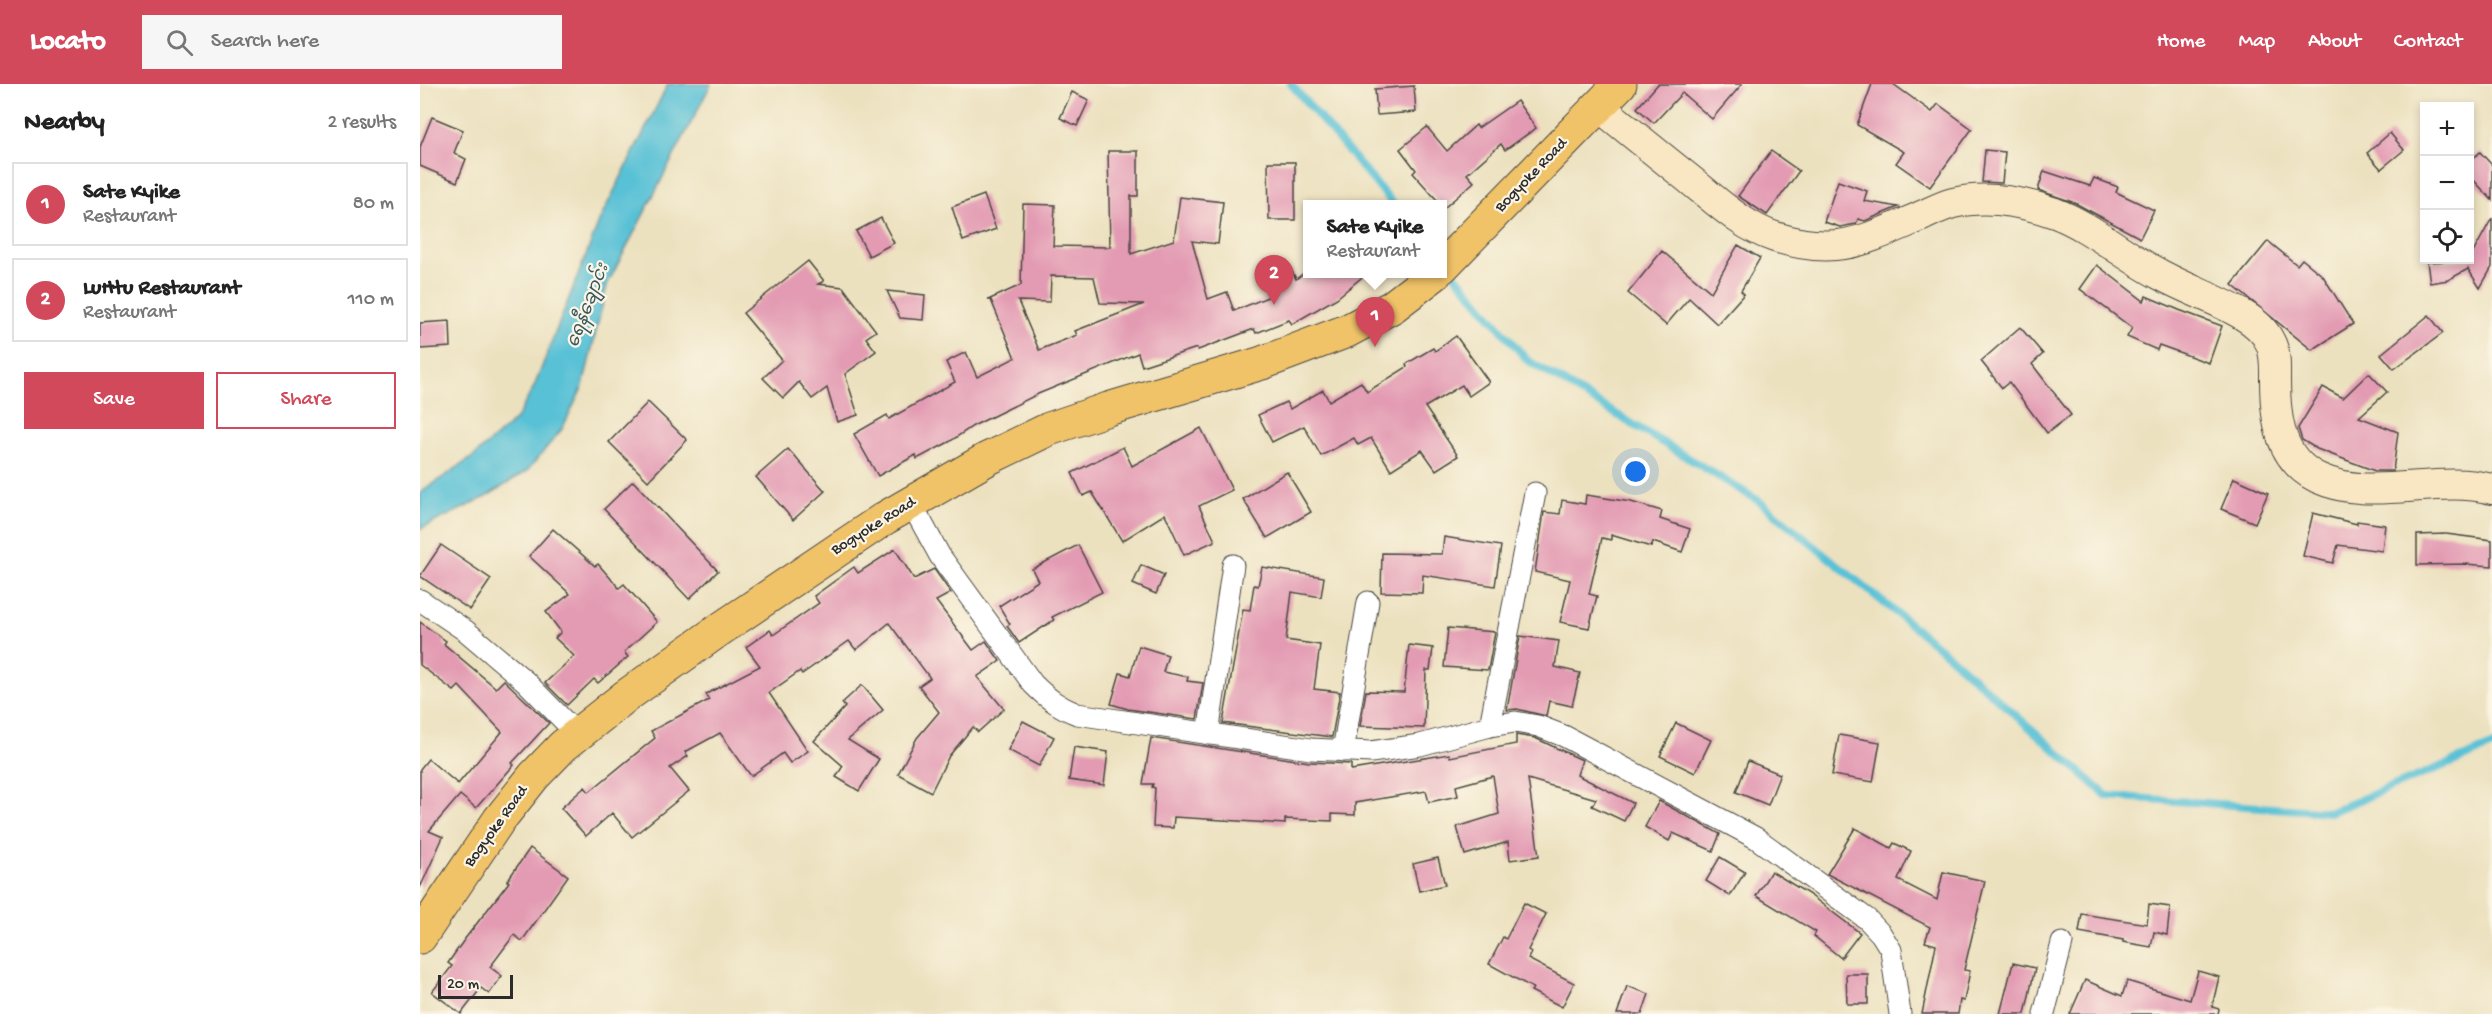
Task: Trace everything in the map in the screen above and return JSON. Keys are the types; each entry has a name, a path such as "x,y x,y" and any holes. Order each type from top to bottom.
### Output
{"main road":[{"name":"Bogyoke Road","path":"1447,263 1610,96"},
{"name":"Bogyoke Road","path":"420,937 499,820 534,776 578,734 718,630 911,503 987,459 1049,429 1262,363 1347,331 1392,307 1430,278"}],"street":[{"path":"1610,96 1730,213 1756,229 1777,237 1818,246 1840,246 1862,241 1951,203 1975,200 2004,200 2058,214 2160,275 2244,315 2260,328 2270,341 2275,358 2275,408 2280,434 2289,454 2301,467 2317,477 2338,485 2362,487 2469,485 2492,489"},
{"path":"1490,726 1535,493"},
{"path":"911,503 940,556 1033,684 1047,699 1077,714 1311,749 1343,751 1371,752 1420,745 1490,726 1515,722 1538,726 1564,736 1756,838 1867,919 1881,934 1891,950 1900,1014"},
{"path":"1208,734 1233,565"},
{"path":"420,600 483,645 525,681 578,734"},
{"path":"1343,751 1368,602"},
{"path":"2044,1014 2062,943"}],"water":[{"name":"ရေနီချောင်း","path":"668,84 711,84 607,285 583,386 562,429 527,471 484,498 420,529 420,493 474,456 516,419 534,387 601,217"}],"building":[{"path":"1658,84 1742,84 1712,119 1682,93 1654,123 1637,108"},
{"path":"1872,84 1893,84 1932,112 1938,104 1972,129 1930,187 1896,163 1904,152 1857,125"},
{"path":"1414,86 1416,112 1377,115 1375,89"},
{"path":"1072,92 1089,100 1077,126 1060,118"},
{"path":"1517,101 1536,128 1505,150 1501,144 1467,174 1474,182 1447,205 1447,200 1437,200 1413,173 1416,170 1400,149 1427,127 1447,151 1476,125 1478,128"},
{"path":"432,117 463,130 454,153 466,159 457,182 420,166 420,147"},
{"path":"2390,133 2404,150 2381,169 2367,153"},
{"path":"1985,150 2005,152 2002,183 1982,182"},
{"path":"1108,151 1138,151 1138,196 1131,196 1131,254 1174,240 1180,197 1223,202 1218,244 1192,241 1208,299 1227,292 1234,311 1275,294 1268,282 1291,269 1296,279 1303,274 1303,278 1361,278 1337,298 1292,324 1289,320 1256,333 1254,329 1198,350 1197,348 1142,366 1138,353 1038,394 973,426 917,459 916,455 878,476 854,434 887,415 889,419 955,382 946,362 966,352 977,377 1015,358 991,300 988,300 1021,285 1023,204 1055,205 1053,246 1110,247","holes":["1051,276 1094,277 1100,303 1144,304 1075,331 1077,335 1039,350 1018,301 1050,302"]},
{"path":"1771,151 1799,171 1767,215 1738,196"},
{"path":"2480,152 2492,165 2492,200 2474,180 2474,157"},
{"path":"1268,162 1295,162 1295,220 1269,220"},
{"path":"2044,171 2090,186 2094,178 2118,187 2116,192 2154,210 2140,238 2075,203 2038,190"},
{"path":"1838,181 1867,191 1864,201 1898,207 1865,221 1858,219 1856,224 1840,227 1824,222"},
{"path":"984,195 996,229 963,241 952,207"},
{"path":"881,218 894,243 869,256 856,231"},
{"path":"2492,218 2492,267 2480,288 2468,269 2448,280 2430,283 2427,264 2474,264 2474,251"},
{"path":"2268,241 2297,265 2302,259 2323,276 2353,324 2312,350 2232,285"},
{"path":"1738,245 1760,258 1741,291 1744,294 1717,324 1689,298 1666,325 1628,293 1662,251 1711,292"},
{"path":"808,261 824,281 818,284 843,287 876,331 866,338 876,351 845,374 858,415 837,422 827,388 812,399 799,382 783,398 763,378 782,360 743,313"},
{"path":"2097,265 2144,301 2146,296 2222,326 2209,363 2159,345 2157,350 2127,337 2132,328 2080,289"},
{"path":"887,291 925,295 923,320 900,318"},
{"path":"2429,315 2443,333 2394,369 2381,354"},
{"path":"450,321 451,347 420,349 420,323"},
{"path":"2020,327 2043,354 2032,364 2071,415 2047,433 2009,382 2002,388 1981,361"},
{"path":"1456,336 1489,382 1469,396 1462,385 1425,407 1458,456 1436,470 1422,450 1391,470 1371,438 1358,445 1354,438 1321,456 1304,426 1272,442 1258,415 1286,402 1290,409 1323,390 1329,401 1361,382 1367,392 1407,367 1406,364 1433,348 1435,351"},
{"path":"2369,373 2387,392 2359,417 2398,432 2393,471 2375,471 2317,449 2302,440 2298,428 2323,387 2343,398"},
{"path":"648,402 687,440 648,481 609,442"},
{"path":"1201,428 1232,490 1199,506 1215,541 1184,555 1165,514 1122,541 1092,492 1083,496 1072,473 1123,447 1132,466"},
{"path":"788,449 825,491 793,520 756,477"},
{"path":"1287,472 1311,512 1267,538 1243,499"},
{"path":"2234,478 2268,493 2255,523 2221,509"},
{"path":"633,481 718,571 689,599 604,509"},
{"path":"1586,495 1631,502 1662,511 1660,519 1690,529 1682,552 1653,542 1651,547 1611,535 1611,540 1602,538 1589,594 1597,596 1589,628 1560,622 1570,580 1535,572 1544,512 1560,514 1562,500 1585,504"},
{"path":"2313,513 2357,524 2357,521 2385,525 2382,551 2338,545 2333,563 2303,556"},
{"path":"553,529 595,566 598,564 619,588 624,584 657,622 624,652 628,657 598,683 594,679 567,705 545,683 574,656 555,638 561,632 546,612 570,594 529,556"},
{"path":"2446,534 2492,540 2492,566 2417,565 2417,535"},
{"path":"1444,537 1501,546 1495,586 1423,575 1422,593 1381,592 1382,553 1442,554"},
{"path":"441,545 491,579 470,610 420,576"},
{"path":"1078,545 1102,592 1052,617 1054,620 1019,643 1007,626 1010,624 999,606 1038,581 1032,569"},
{"path":"895,549 914,579 934,569 951,593 936,601 973,650 986,641 1000,661 977,677 1004,709 978,732 973,727 949,756 931,792 898,774 917,738 939,712 919,686 930,678 889,623 856,650 849,641 802,674 800,671 769,693 808,751 790,763 783,753 751,776 720,733 685,752 688,756 670,768 689,791 632,837 612,813 586,836 561,808 585,787 589,792 655,738 651,731 709,700 706,694 760,666 746,647 770,630 773,635 819,603 814,596 854,567 858,573"},
{"path":"1141,565 1164,575 1156,594 1133,584"},
{"path":"1262,567 1324,577 1321,597 1292,592 1286,640 1320,645 1314,689 1340,692 1332,737 1223,723 1243,609 1250,610 1254,585 1258,586"},
{"path":"420,622 446,641 444,644 496,688 504,680 549,723 512,763 514,765 476,808 460,795 429,831 443,837 420,888 420,769 428,759 458,784 502,732 459,686 454,691 420,665"},
{"path":"1448,628 1495,632 1488,670 1444,667"},
{"path":"1520,636 1559,641 1555,667 1580,673 1572,706 1549,701 1546,716 1517,709 1507,710"},
{"path":"1409,645 1433,648 1430,670 1426,670 1424,728 1360,726 1366,691 1404,692"},
{"path":"1139,646 1168,655 1163,672 1188,677 1187,681 1203,683 1197,719 1128,709 1111,704 1120,673 1130,676"},
{"path":"862,685 883,710 848,740 879,759 859,791 836,777 843,766 814,741 845,707 842,703"},
{"path":"1023,721 1054,737 1039,766 1008,750"},
{"path":"1676,723 1711,740 1695,773 1660,756"},
{"path":"1516,735 1535,738 1582,760 1577,775 1633,803 1624,821 1592,806 1596,799 1528,779 1539,856 1510,860 1508,842 1465,855 1457,827 1499,814 1493,776 1456,786 1458,796 1429,802 1426,791 1355,803 1355,815 1332,814 1332,821 1285,819 1285,824 1174,817 1173,828 1153,827 1155,788 1152,787 1153,784 1143,784 1151,738 1309,762 1351,764 1351,770 1449,754 1450,757 1516,744"},
{"path":"1839,735 1880,742 1873,782 1832,775"},
{"path":"1074,747 1108,752 1104,785 1069,780"},
{"path":"1748,761 1780,774 1768,805 1736,792"},
{"path":"1659,801 1720,834 1713,851 1673,833 1669,841 1645,827"},
{"path":"1855,828 1891,848 1894,843 1911,851 1898,880 1937,900 1943,872 1985,881 1964,970 1970,971 1964,1001 1960,1000 1958,1014 1922,1014 1936,945 1925,942 1930,927 1827,874"},
{"path":"530,848 568,876 522,941 514,935 490,967 502,976 489,994 481,988 461,1014 432,992 452,966 448,963 509,882 507,881"},
{"path":"1720,857 1745,872 1730,896 1706,881"},
{"path":"1438,858 1445,885 1419,891 1413,864"},
{"path":"1771,871 1810,895 1860,933 1841,958 1814,936 1816,932 1756,896"},
{"path":"1524,903 1546,914 1528,950 1531,952 1528,959 1574,983 1562,1007 1531,991 1533,988 1489,964 1503,937 1506,939"},
{"path":"2149,904 2170,907 2167,935 2154,932 2151,947 2079,932 2082,914 2147,924"},
{"path":"2013,963 2035,968 2025,1014 2000,1014"},
{"path":"2198,971 2219,977 2212,1007 2219,1009 2218,1014 2070,1014 2085,980 2122,996 2127,981 2190,1000"},
{"path":"1846,974 1868,974 1868,1004 1847,1004"},
{"path":"1627,986 1649,994 1642,1014 1617,1014"}],"waterway":[{"path":"1291,84 1390,200"},
{"path":"1451,270 1527,360 1759,501 1948,655 2107,796 2330,812 2492,746"}],"place":[{"name":"LuHtu Restaurant","path":"1274,305"},
{"name":"Sate Kyike","path":"1375,347"}]}
